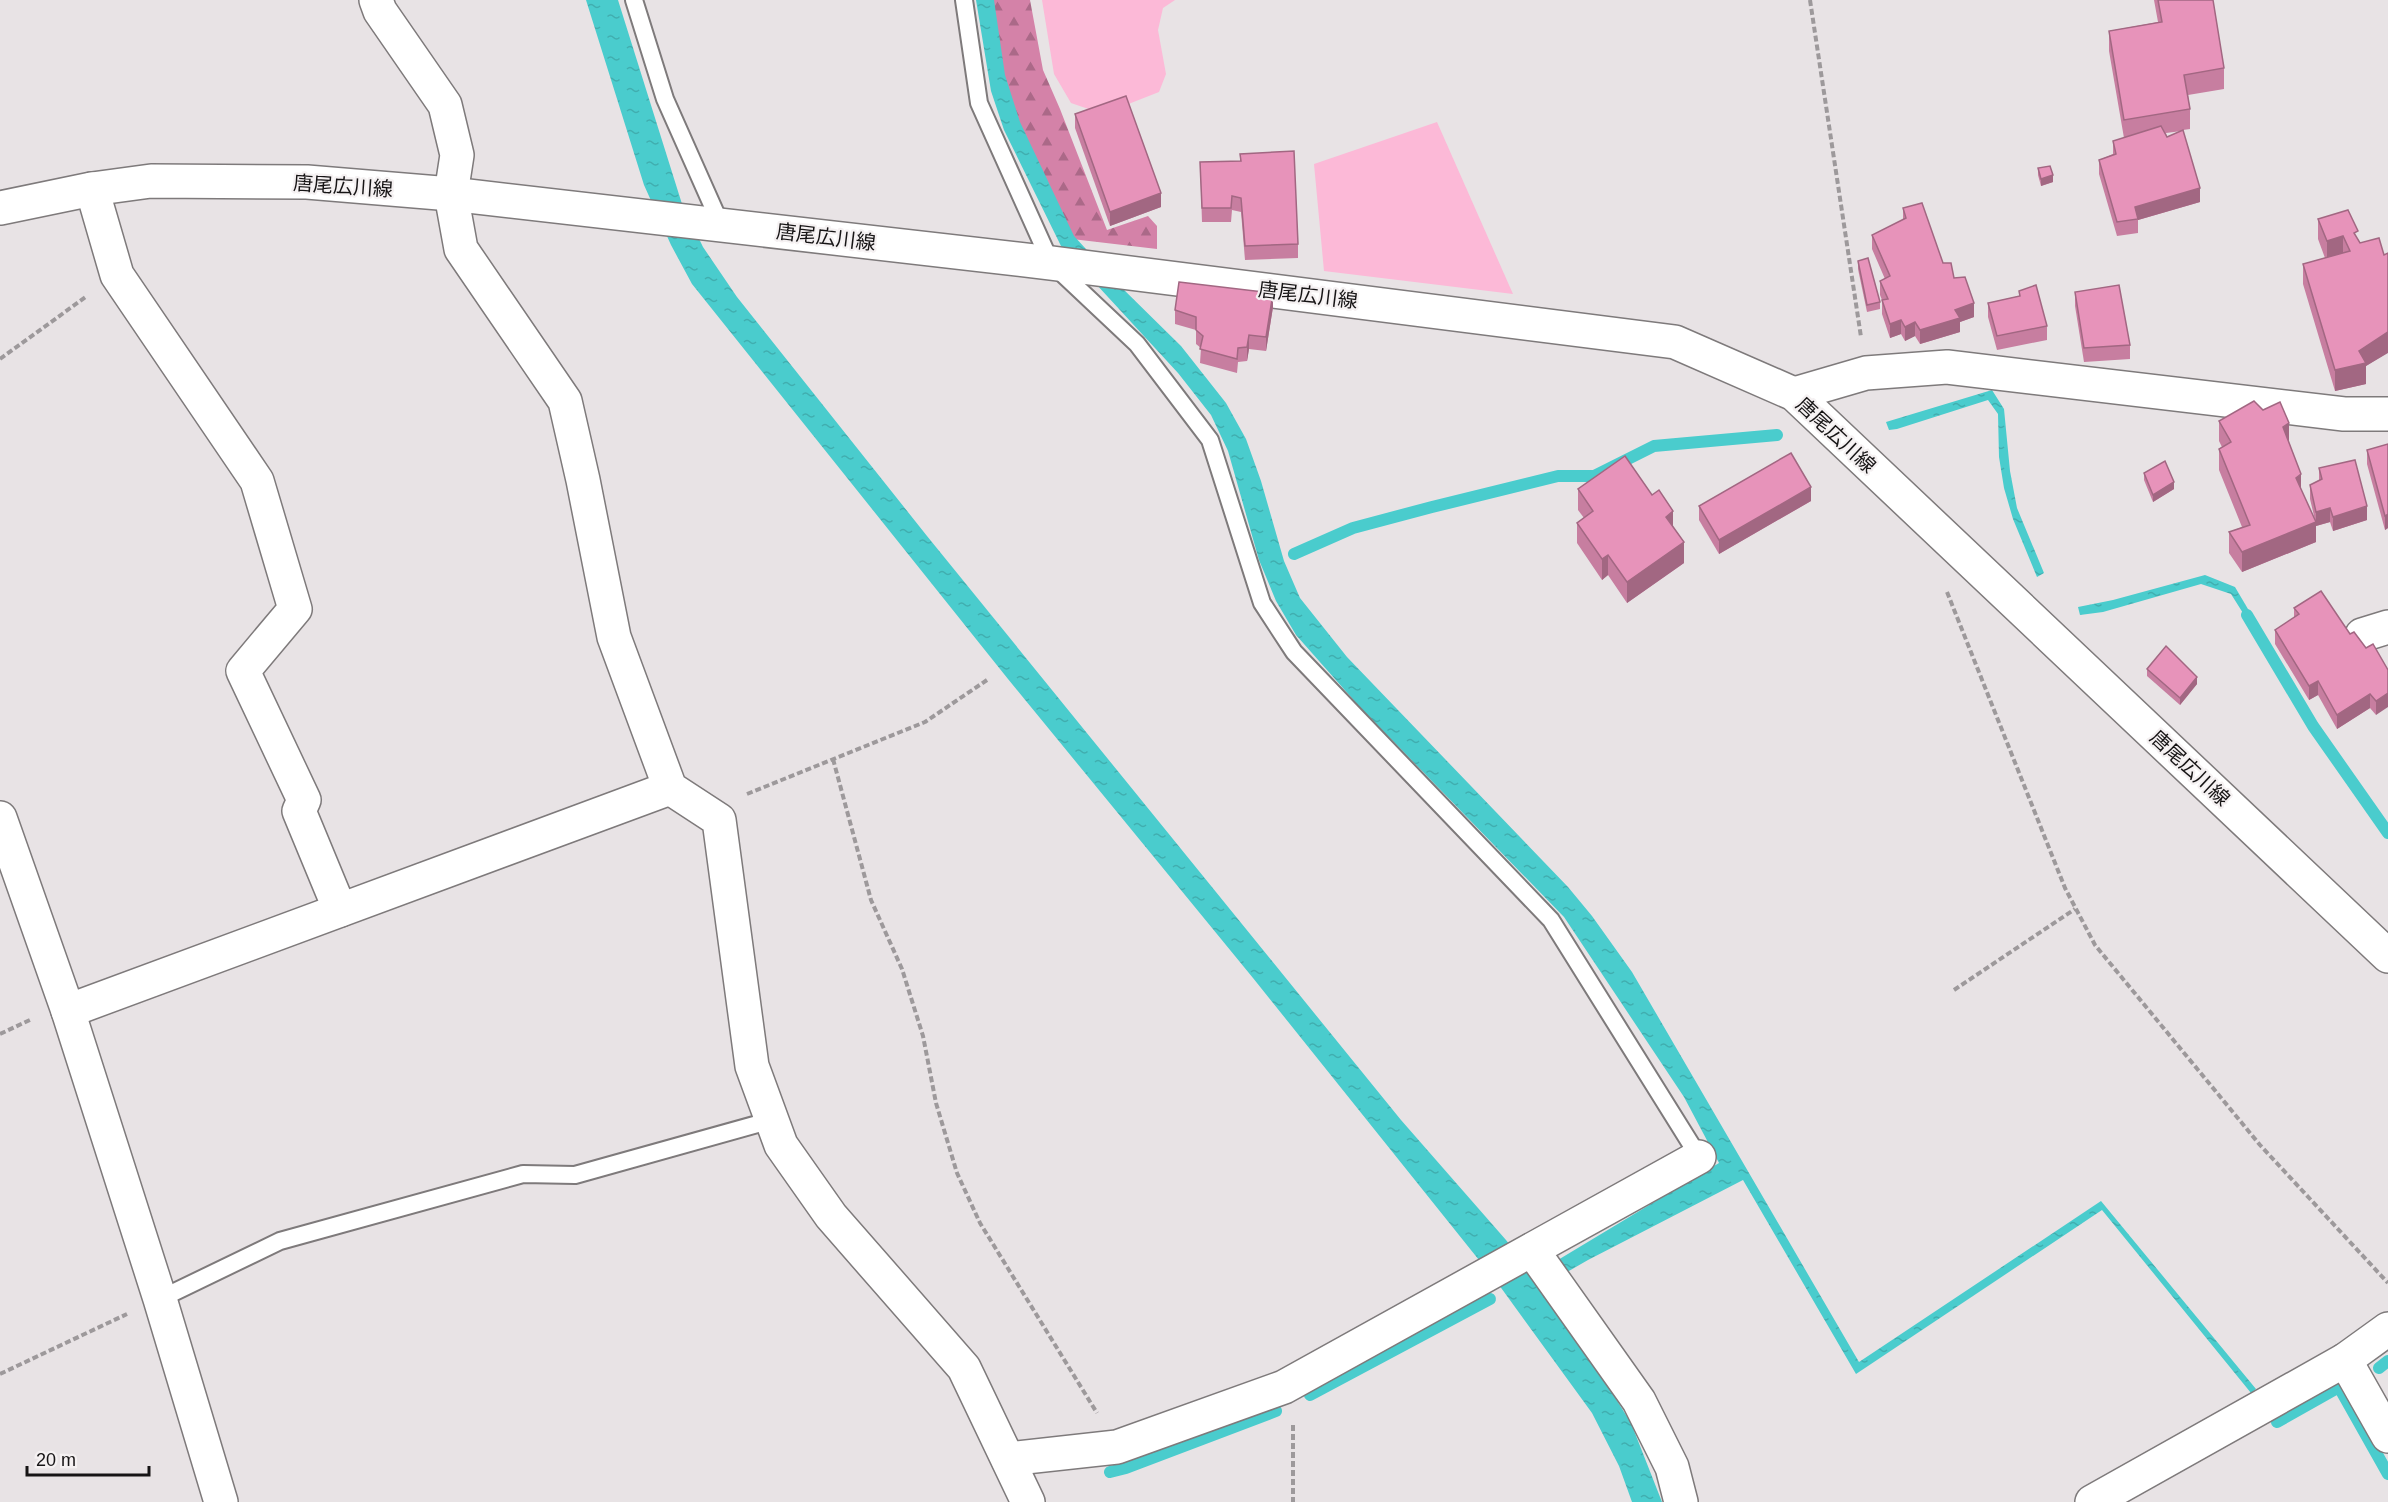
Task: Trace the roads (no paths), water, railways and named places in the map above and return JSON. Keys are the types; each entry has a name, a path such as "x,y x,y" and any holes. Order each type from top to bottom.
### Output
{"street":[{"path":"376,0 380,11 445,105 458,155 451,194 461,249 565,401 614,637 670,788 719,820 752,1066 781,1145 831,1216 964,1368 1028,1502"},
{"name":"唐尾広川線","path":"0,208 92,189 151,181 307,182 451,194 1061,264 1675,342 1794,394 2388,956"},
{"path":"92,189 117,274 257,481 295,609 243,671 304,800 298,811 340,910"},
{"path":"1794,394 1866,373 1947,367 2344,414 2388,414"},
{"path":"68,1011 670,788"},
{"path":"0,818 68,1011 222,1502"},
{"path":"1008,1459 1118,1447 1284,1387 1699,1157"},
{"path":"1527,1252 1639,1401 1672,1467 1681,1502"},
{"path":"2092,1502 2345,1360 2388,1329"},
{"path":"2345,1360 2388,1436"}],"lane":[{"path":"634,0 665,99 709,224"},
{"path":"964,0 979,104 1061,264 1137,344 1210,440 1262,603 1294,652 1551,920 1699,1157"},
{"path":"160,1299 280,1241 523,1174 574,1175 772,1120"}],"water":[{"path":"586,0 618,0 682,204 703,247 737,297 927,536 1401,1120 1506,1240 1533,1275 1719,1163 1684,1097 1564,917 1358,705 1296,635 1276,601 1259,560 1228,451 1211,415 1178,373 1061,246 1004,130 991,91 976,0 994,0 1005,75 1020,122 1074,236 1119,285 1181,346 1226,403 1246,439 1261,481 1284,561 1300,598 1347,657 1568,887 1592,916 1632,972 1859,1362 2101,1201 2256,1389 2251,1393 2102,1210 1856,1374 1743,1180 1588,1260 1541,1287 1586,1351 1631,1423 1662,1502 1632,1502 1619,1466 1592,1413 1499,1285 1253,978 1008,679 692,284 671,245 644,185"},
{"path":"1992,390 2004,409 2010,471 2017,508 2044,573 2037,577 2013,519 2004,488 1999,457 1998,414 1988,400 1897,429 1889,430 1886,422"},
{"path":"2205,575 2235,587 2258,626 2253,629 2231,594 2201,584 2103,612 2080,615 2078,607"}],"waterway":[{"path":"1294,554 1353,528 1432,507 1558,476 1594,476 1654,446 1777,435"},
{"path":"2247,615 2313,726 2388,833"},
{"path":"1310,1395 1490,1299"},
{"path":"2379,1368 2388,1361"},
{"path":"2277,1422 2339,1387 2388,1474"},
{"path":"1110,1472 1276,1411"}]}
